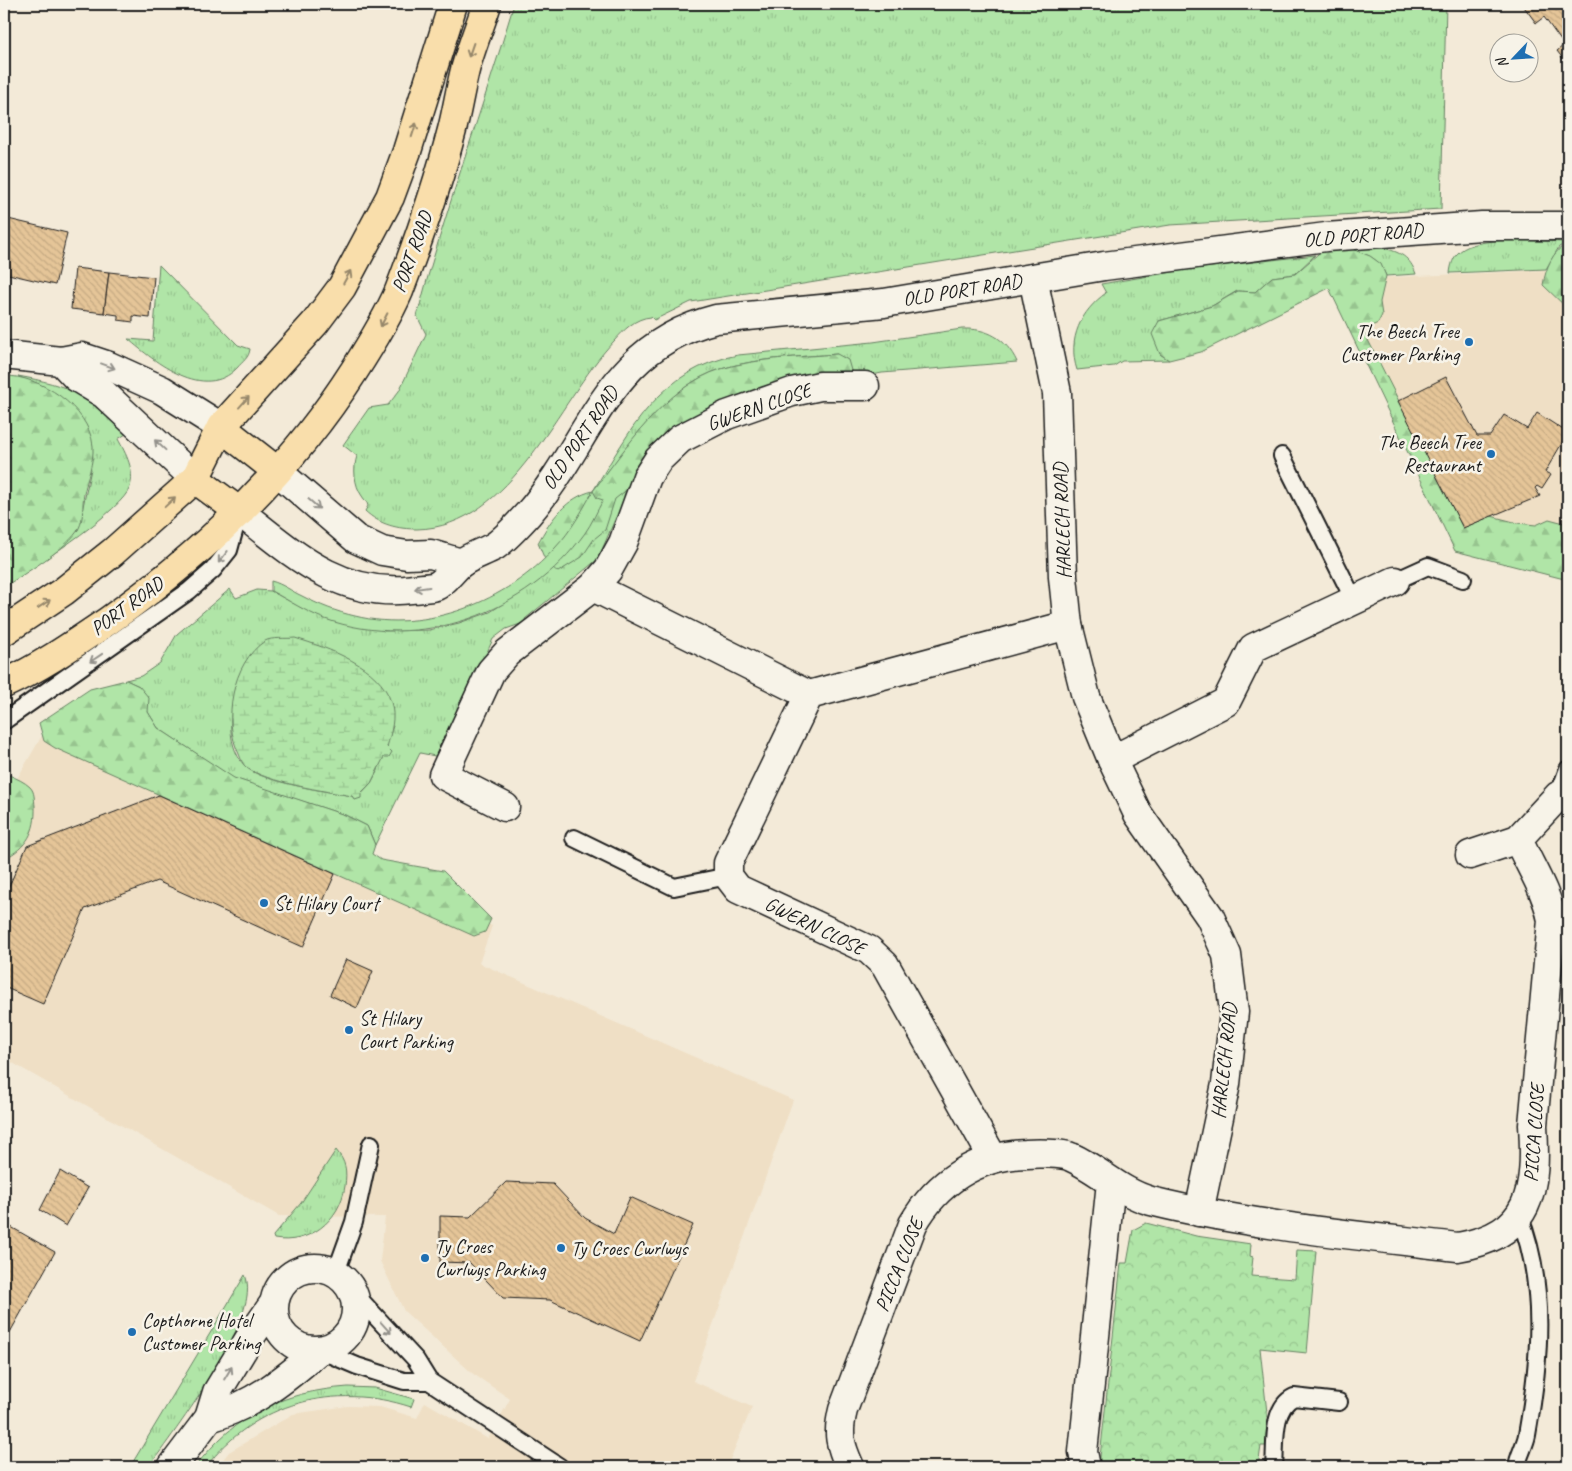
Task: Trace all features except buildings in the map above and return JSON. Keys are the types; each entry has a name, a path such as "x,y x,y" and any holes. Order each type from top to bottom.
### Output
{"main road":[{"name":"PORT ROAD","path":"4,631 64,591 113,552 195,479 221,428 315,323 342,287 390,197 404,160 453,4"},
{"name":"PORT ROAD","path":"4,684 36,669 152,590 240,512 311,434 334,403 368,349 398,292 452,130 465,68 487,4"},
{"path":"221,428 277,472"},
{"path":"195,479 240,512"}],"street":[{"name":"OLD PORT ROAD","path":"240,512 303,562 319,571 362,587 399,591 437,586 462,563 496,545 527,515 552,481 597,410 626,372 642,357 677,332 691,326 716,319 884,303 1152,259 1326,237 1482,226 1568,226"},
{"name":"HARLECH ROAD","path":"1033,278 1057,393 1063,576 1068,625 1086,697 1112,760 1138,814 1210,917 1227,955 1234,1012 1226,1084 1199,1212"},
{"path":"4,355 61,361 82,357 109,366 162,390 221,428"},
{"path":"61,361 76,377 104,394 195,479"},
{"name":"GWERN CLOSE","path":"505,807 443,775 491,671 507,653 593,587 608,570 623,543 647,477 658,460 680,439 727,415 792,392 820,386 865,386"},
{"path":"277,472 356,539 382,551 407,555 431,554 462,563"},
{"path":"1112,760 1226,702 1253,648 1396,580"},
{"path":"593,587 809,695 1068,625"},
{"path":"728,876 728,863 809,695"},
{"path":"1470,855 1518,839 1558,796"},
{"name":"PICCA CLOSE","path":"850,1467 841,1447 838,1429 843,1410 913,1224 924,1204 941,1186 968,1169 993,1158 1026,1154 1070,1156 1111,1182 1148,1200 1243,1221 1458,1247 1481,1243 1501,1232 1519,1215 1529,1199 1535,1158 1533,1125 1552,920 1548,900 1541,882 1528,862 1518,839"},
{"name":"GWERN CLOSE","path":"728,876 738,889 869,950 885,965 993,1158"},
{"path":"1086,1467 1083,1452 1111,1182"},
{"path":"172,1467 209,1418 217,1392 250,1336 274,1303 284,1281 296,1272 309,1268 323,1268 344,1282 357,1306 353,1327 344,1338 332,1346 318,1350 302,1349 290,1342 280,1331 274,1319 274,1303"},
{"path":"209,1418 234,1411 288,1377 318,1350"}],"lane":[{"path":"1282,456 1354,600"},
{"path":"4,721 189,592 213,570 228,550 240,512"},
{"path":"1396,580 1428,566 1463,580"},
{"path":"1558,796 1568,769"},
{"path":"574,838 674,887 728,876"},
{"path":"371,1144 354,1222 344,1282 416,1360 429,1381 560,1467"},
{"path":"1517,1467 1528,1429 1537,1374 1539,1328 1536,1279 1528,1239 1519,1215"},
{"path":"318,1350 357,1366 404,1381 429,1381"},
{"path":"1274,1467 1279,1409 1287,1400 1294,1397 1338,1402"}],"shaded area":[{"path":"1568,269 1568,580 1455,551 1329,288 1352,279"},
{"path":"57,710 366,869 492,926 479,963 793,1100 693,1381 752,1407 727,1467 217,1467 229,1452 293,1414 348,1406 380,1407 417,1418 425,1402 488,1439 510,1399 472,1373 404,1311 380,1261 385,1217 279,1216 4,1058 4,801"}],"green space":[{"path":"514,4 1446,4 1441,209 1170,225 691,302 654,320 651,317 645,318 630,325 593,366 530,457 506,484 480,507 451,523 417,529 396,527 377,520 365,511 368,504 359,492 355,476 357,456 343,445 369,408 388,405 399,391 426,334 417,316"},
{"path":"1511,240 1568,242 1559,247 1546,269 1450,273 1457,254 1468,246"},
{"path":"1568,243 1568,309 1543,285 1546,272 1554,255 1562,246"},
{"path":"1344,246 1370,256 1381,264 1386,276 1380,302 1382,315 1378,323 1363,330 1463,528 1491,516 1518,523 1536,525 1549,519 1568,524 1568,580 1455,551 1329,288 1201,352 1169,360 1160,354 1152,334 1159,321 1212,306 1238,291 1255,292 1272,277 1295,274 1326,247"},
{"path":"1383,248 1404,256 1411,263 1416,274 1386,276 1377,261 1352,249"},
{"path":"1315,255 1295,274 1272,277 1255,292 1237,291 1212,306 1159,321 1160,354 1169,360 1122,361 1114,366 1077,370 1074,359 1075,337 1083,317 1097,300 1106,293 1101,284 1185,270"},
{"path":"159,265 238,345 250,349 248,355 237,368 224,377 210,381 195,380 180,375 152,358 128,339 153,341"},
{"path":"962,329 980,330 995,336 1013,354 1017,362 872,375 852,374 837,354 764,360 721,369 701,377 665,404 634,438 593,491 635,424 650,405 688,373 711,362 738,355 873,342"},
{"path":"837,354 848,360 852,374 829,378 819,371 742,394 708,408 681,423 664,437 637,482 615,499 605,530 594,539 582,557 558,572 546,562 538,543 554,518 575,498 593,491 649,420 682,389 701,377 735,365 779,358"},
{"path":"4,376 18,377 46,387 72,406 82,418 89,432 93,452 79,528 66,544 56,552 4,587"},
{"path":"18,376 51,383 91,401 126,434 118,439 131,468 130,487 124,497 113,508 81,534 46,559 20,576 48,557 78,530 91,469 31,382"},
{"path":"632,480 620,517 616,517 598,559 525,619 526,622 506,629 493,639 445,746 435,756 420,753 375,845 367,826 345,815 234,779 158,728 148,712 139,686 126,680 141,676 160,663 177,634 230,589 236,598 257,590 271,591 302,608 384,631 429,630 459,623 490,612 531,586 562,560 603,500","holes":["239,677 393,726 378,770 371,783 355,800 352,796 296,786 265,777 245,766 238,757 231,735 233,699"]},
{"path":"593,491 597,498 603,500 585,533 561,561 533,585 502,605 469,619 434,628 398,631 361,628 325,619 271,591 271,581 335,610 355,616 382,620 410,620 464,609 490,598 514,584 536,567 566,535"},
{"path":"295,638 351,660 376,678 385,689 391,702 393,719 387,747 392,752 389,757 384,757 371,783 361,793 361,798 355,800 352,796 297,786 268,778 246,767 241,760 234,741 231,725 233,693 238,677 254,651 265,641"},
{"path":"126,680 139,686 149,698 148,712 158,728 234,778 345,815 367,826 375,845 372,854 381,860 443,871 491,919 485,932 474,936 55,748 44,741 39,723 90,689"},
{"path":"9,775 32,789 35,815 32,831 24,844 4,859 4,778"},
{"path":"336,1150 344,1162 346,1175 342,1199 337,1210 330,1220 311,1234 287,1240 274,1239 273,1236 301,1203"},
{"path":"1146,1223 1196,1236 1251,1244 1250,1256 1253,1257 1251,1276 1295,1279 1297,1250 1316,1251 1307,1353 1260,1348 1267,1413 1266,1446 1261,1446 1258,1467 1099,1466 1121,1263 1127,1263 1133,1230"},
{"path":"245,1275 247,1293 241,1317 213,1373 149,1467 130,1467"},
{"path":"348,1387 375,1388 414,1399 411,1407 382,1400 354,1397 326,1398 298,1403 272,1413 248,1427 226,1445 206,1467 195,1467 227,1433 262,1409 302,1394"}],"place":[{"name":"The Beech Tree Customer Parking","path":"1469,342"},
{"name":"The Beech Tree Restaurant","path":"1491,454"},
{"name":"St Hilary Court","path":"264,903"},
{"name":"St Hilary Court Parking","path":"349,1030"},
{"name":"Ty Croes Cwrlwys","path":"561,1248"},
{"name":"Ty Croes Cwrlwys Parking","path":"425,1258"},
{"name":"Copthorne Hotel Customer Parking","path":"132,1332"}]}
